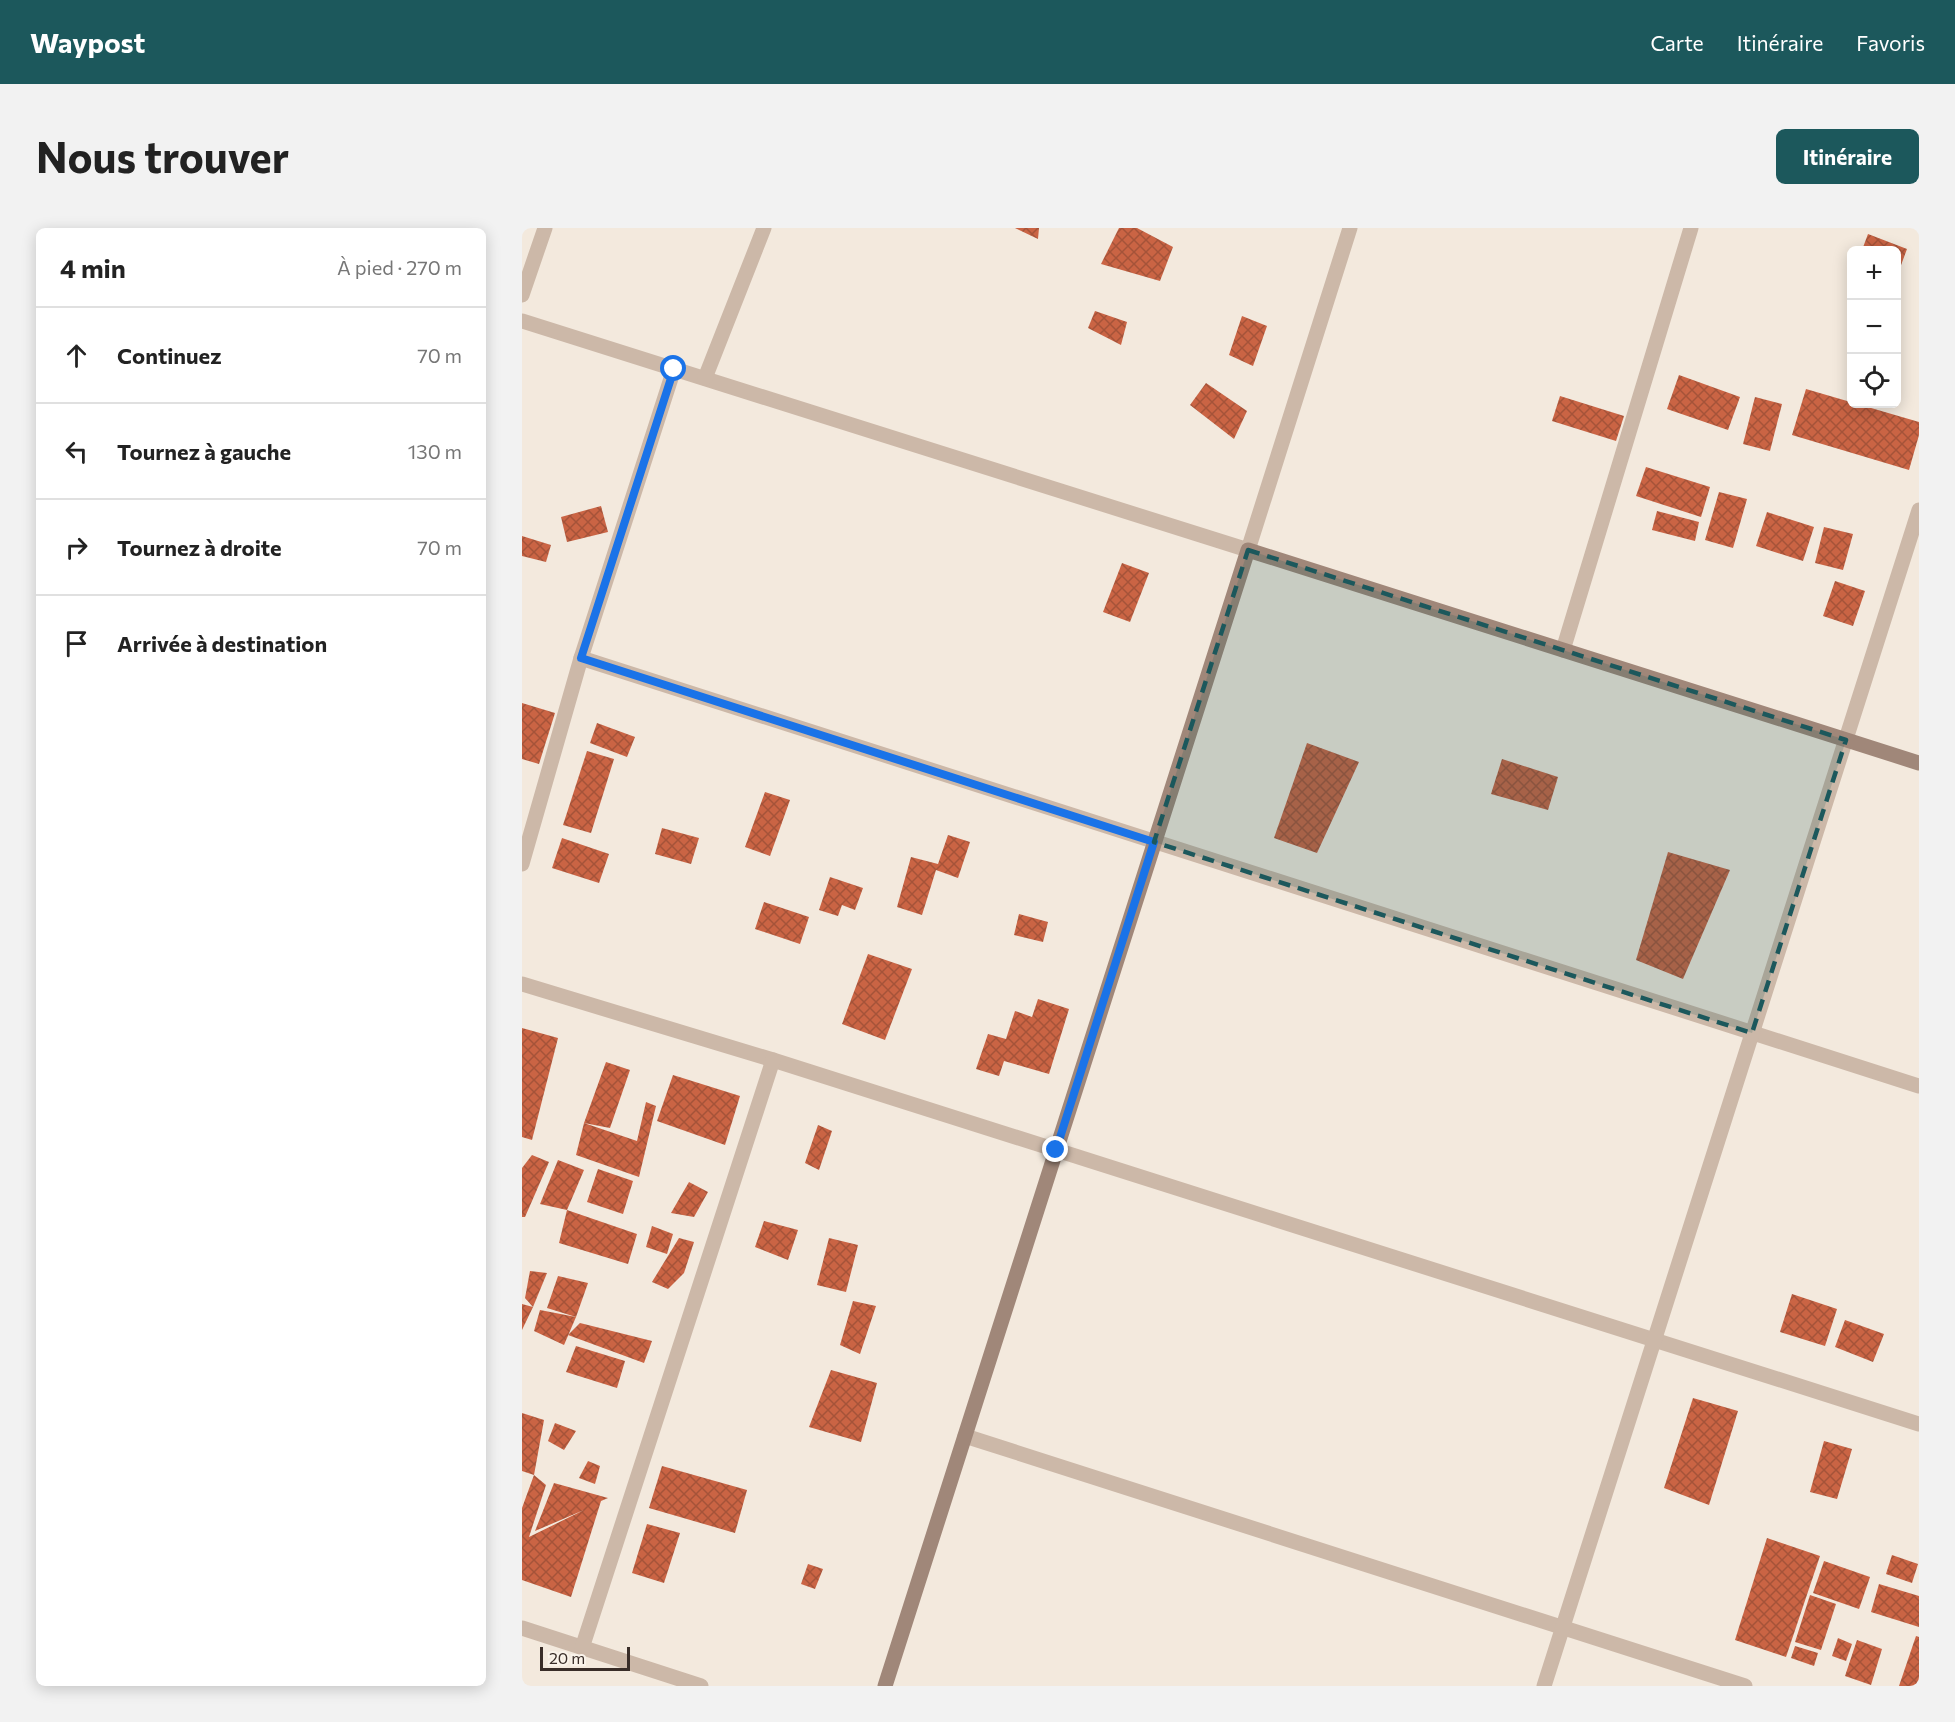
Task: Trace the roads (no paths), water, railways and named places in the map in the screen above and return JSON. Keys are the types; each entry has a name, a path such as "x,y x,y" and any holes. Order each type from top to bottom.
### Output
{"street":[{"path":"522,295 544,228"},
{"path":"705,378 764,228"},
{"path":"885,1686 1350,228"},
{"path":"1563,650 1691,228"},
{"path":"522,321 1919,763"},
{"path":"522,864 581,658 674,369"},
{"path":"1544,1686 1919,510"},
{"path":"581,658 1919,1086"},
{"path":"522,984 773,1060 1919,1424"},
{"path":"582,1648 773,1060"},
{"path":"965,1436 1745,1686"},
{"path":"522,1628 701,1686"}]}
